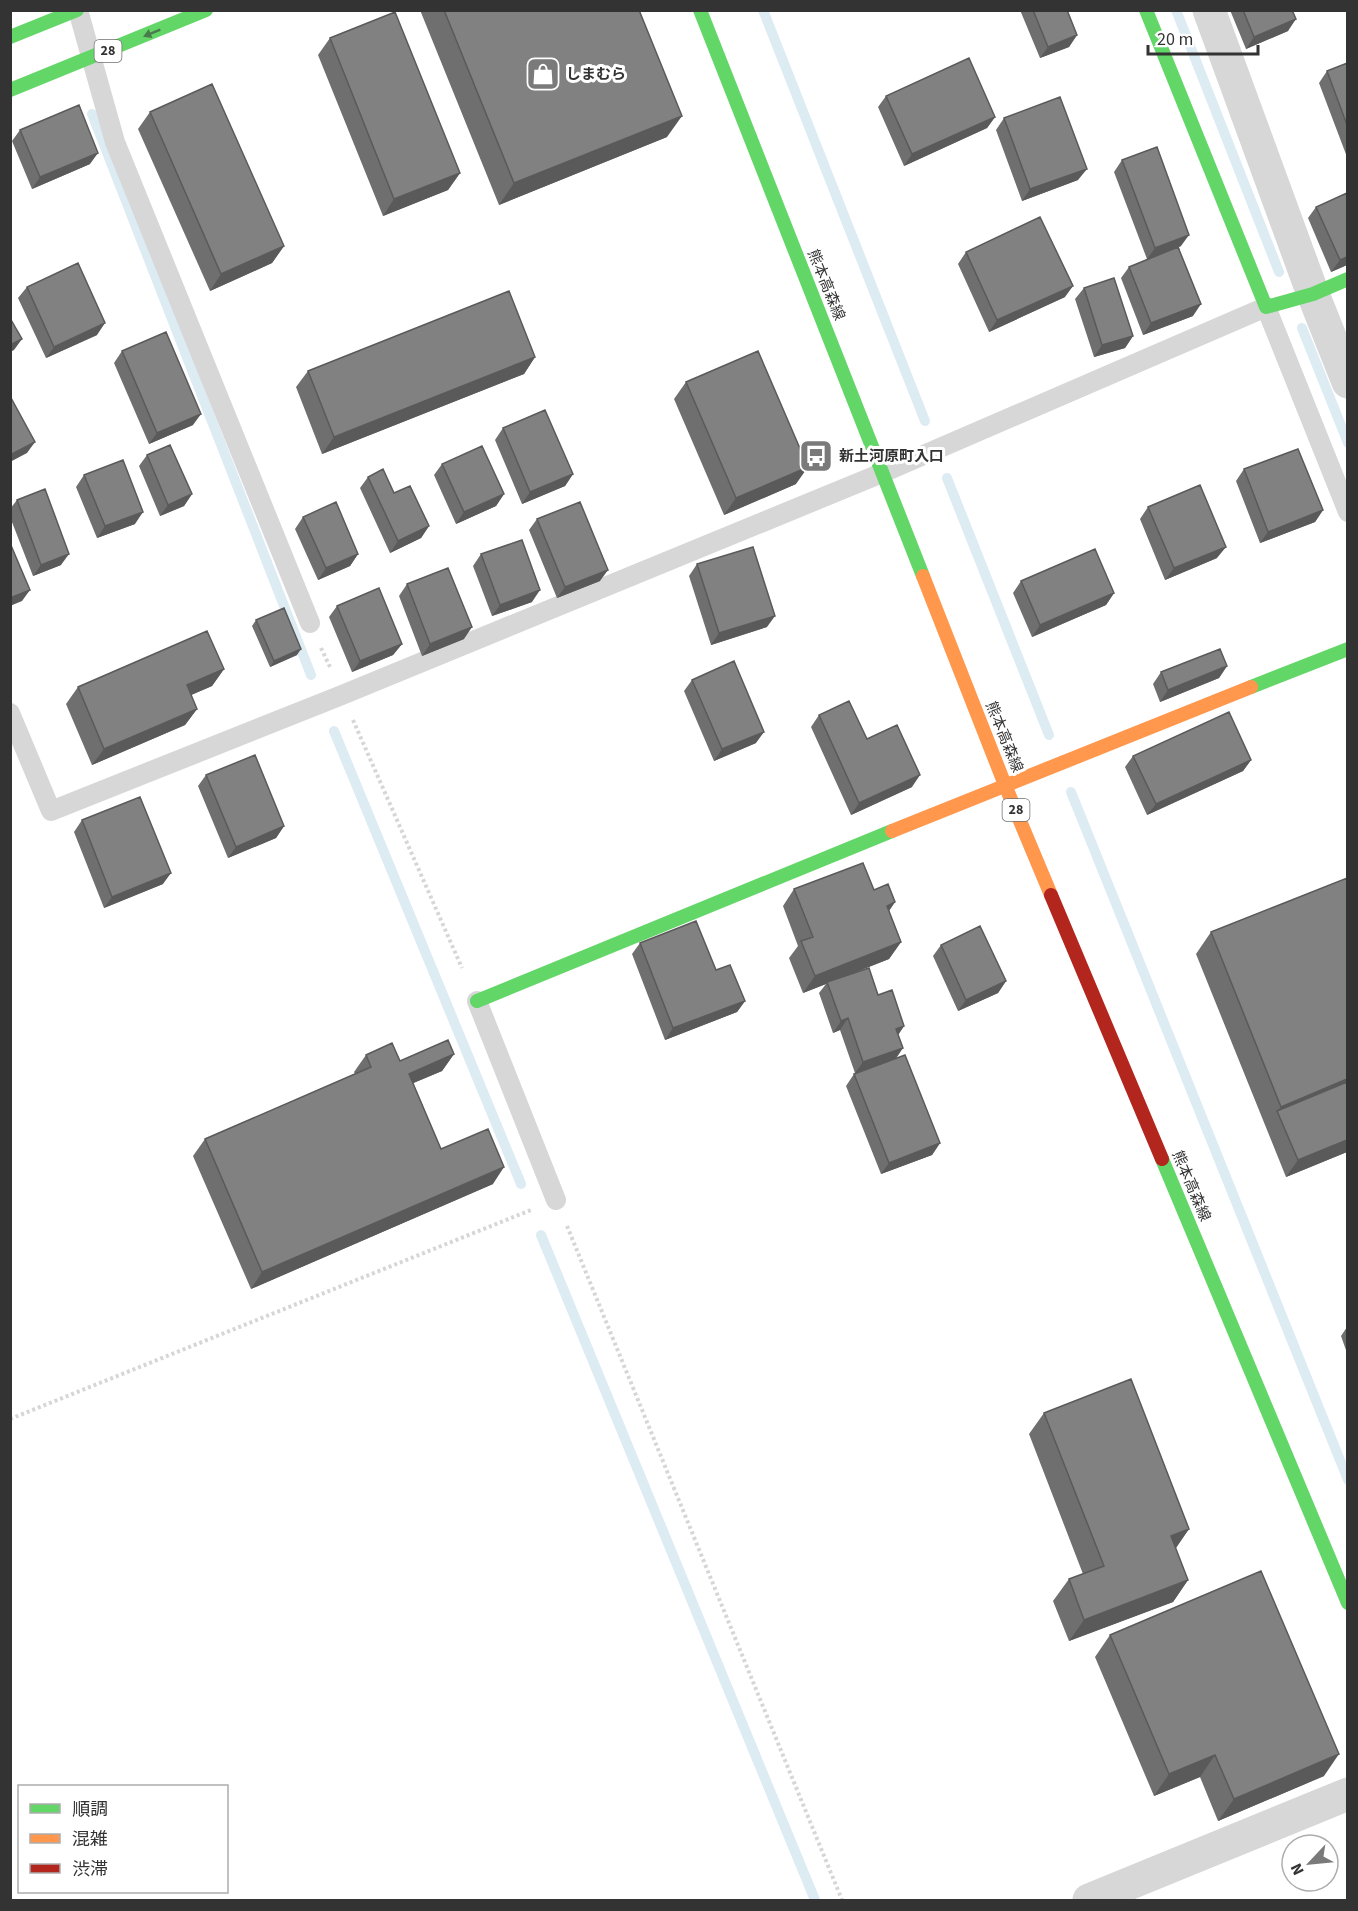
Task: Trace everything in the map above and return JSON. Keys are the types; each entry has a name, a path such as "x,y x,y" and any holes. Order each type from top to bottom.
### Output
{"main road":[{"path":"10,37 77,10"},
{"name":"28","path":"10,90 206,10"},
{"name":"熊本高森線","path":"700,10 1005,785 1347,1603"},
{"path":"1146,10 1266,307 1312,294 1347,279"},
{"path":"477,1001 1005,785 1347,649"}],"street":[{"path":"1209,10 1312,294 1347,382"},
{"path":"1089,1900 1347,1794"}],"lane":[{"path":"77,10 115,142 310,623"},
{"path":"10,713 51,811 342,695 882,472 1266,307 1347,512"},
{"path":"477,1001 556,1200"}],"path":[{"path":"310,623 477,1001"},
{"path":"10,1419 556,1200 842,1900"}],"building":[{"name":"しまむら","path":"444,10 639,10 682,116 514,183"},
{"path":"1033,10 1067,10 1077,35 1048,47"},
{"path":"1243,10 1292,10 1296,19 1254,37"},
{"path":"395,12 460,173 394,199 330,38"},
{"path":"969,58 995,117 912,154 886,96"},
{"path":"1347,63 1347,125 1327,71"},
{"path":"212,84 284,246 221,274 150,112"},
{"path":"1060,97 1087,169 1030,189 1004,118"},
{"path":"79,105 98,153 40,177 20,130"},
{"path":"1157,147 1189,235 1155,248 1122,160"},
{"path":"1347,193 1347,257 1340,260 1316,207"},
{"path":"1040,217 1073,286 997,320 966,252"},
{"path":"1178,247 1201,304 1151,323 1129,267"},
{"path":"78,263 105,323 54,347 27,287"},
{"path":"1114,278 1133,336 1102,345 1084,288"},
{"path":"509,291 535,357 334,437 308,371"},
{"path":"10,318 22,339 10,345"},
{"path":"166,332 201,414 157,433 122,351"},
{"path":"758,351 808,467 736,498 686,382"},
{"path":"10,396 35,442 10,455"},
{"path":"545,410 573,474 530,492 503,428"},
{"path":"170,445 192,494 168,505 147,455"},
{"path":"482,446 504,494 464,512 442,464"},
{"path":"1298,449 1323,510 1268,532 1244,469"},
{"path":"123,460 143,512 105,526 84,475"},
{"path":"383,469 394,493 410,486 429,526 398,541 368,477"},
{"path":"1200,485 1226,547 1174,568 1148,507"},
{"path":"45,489 69,554 41,565 17,500"},
{"path":"336,502 358,554 326,568 303,517"},
{"path":"580,502 608,570 565,587 537,519"},
{"path":"522,540 540,590 500,605 481,554"},
{"path":"10,543 30,590 10,598"},
{"path":"753,547 775,616 719,633 697,564"},
{"path":"1095,549 1114,593 1040,625 1021,581"},
{"path":"448,568 472,627 430,644 407,584"},
{"path":"379,588 402,644 360,661 337,606"},
{"path":"284,608 301,649 274,661 256,620"},
{"path":"207,631 224,669 187,685 197,709 104,749 78,687"},
{"path":"1220,649 1227,666 1168,690 1161,672"},
{"path":"734,661 764,732 722,749 692,680"},
{"path":"849,701 867,739 897,725 920,775 859,803 819,715"},
{"path":"1229,712 1251,760 1156,804 1133,756"},
{"path":"255,755 284,826 236,847 206,775"},
{"path":"140,797 171,873 112,897 82,820"},
{"path":"863,863 874,890 888,884 895,902 887,906 901,942 815,976 801,941 813,937 794,889"},
{"path":"1347,878 1347,1079 1281,1107 1211,932"},
{"path":"696,921 716,970 730,965 745,1001 673,1028 640,943"},
{"path":"980,926 1006,981 966,1000 941,945"},
{"path":"869,968 878,995 892,990 904,1026 896,1029 903,1048 863,1062 848,1018 841,1021 827,982"},
{"path":"448,1040 454,1054 409,1074 441,1149 488,1129 504,1167 262,1272 205,1139 371,1067 366,1055 392,1043 400,1061"},
{"path":"905,1055 940,1143 889,1163 854,1074"},
{"path":"1347,1082 1347,1140 1298,1160 1277,1111"},
{"path":"1131,1379 1189,1529 1171,1536 1188,1580 1084,1620 1069,1579 1104,1566 1044,1413"},
{"path":"1261,1571 1339,1754 1234,1799 1215,1755 1169,1774 1110,1635"}],"waterway":[{"path":"763,10 925,421"},
{"path":"1176,10 1279,272"},
{"path":"92,114 311,675"},
{"path":"1302,328 1348,443"},
{"path":"947,478 1049,735"},
{"path":"334,731 521,1184"},
{"path":"1071,792 1348,1480"},
{"path":"541,1235 815,1900"}],"traffic: fast":[{"path":"10,37 77,10"},
{"path":"10,90 206,10"},
{"path":"700,10 923,576"},
{"path":"1146,10 1266,307 1313,294 1348,279"},
{"path":"1251,687 1348,649"},
{"path":"477,1001 892,831"},
{"path":"1162,1159 1348,1603"}],"traffic: slow":[{"path":"923,576 1051,895"},
{"path":"892,831 1251,687"}],"traffic: jam":[{"path":"1051,895 1162,1159"}],"place":[{"name":"しまむら","path":"543,74"},
{"name":"新土河原町入口","path":"816,456"}]}
